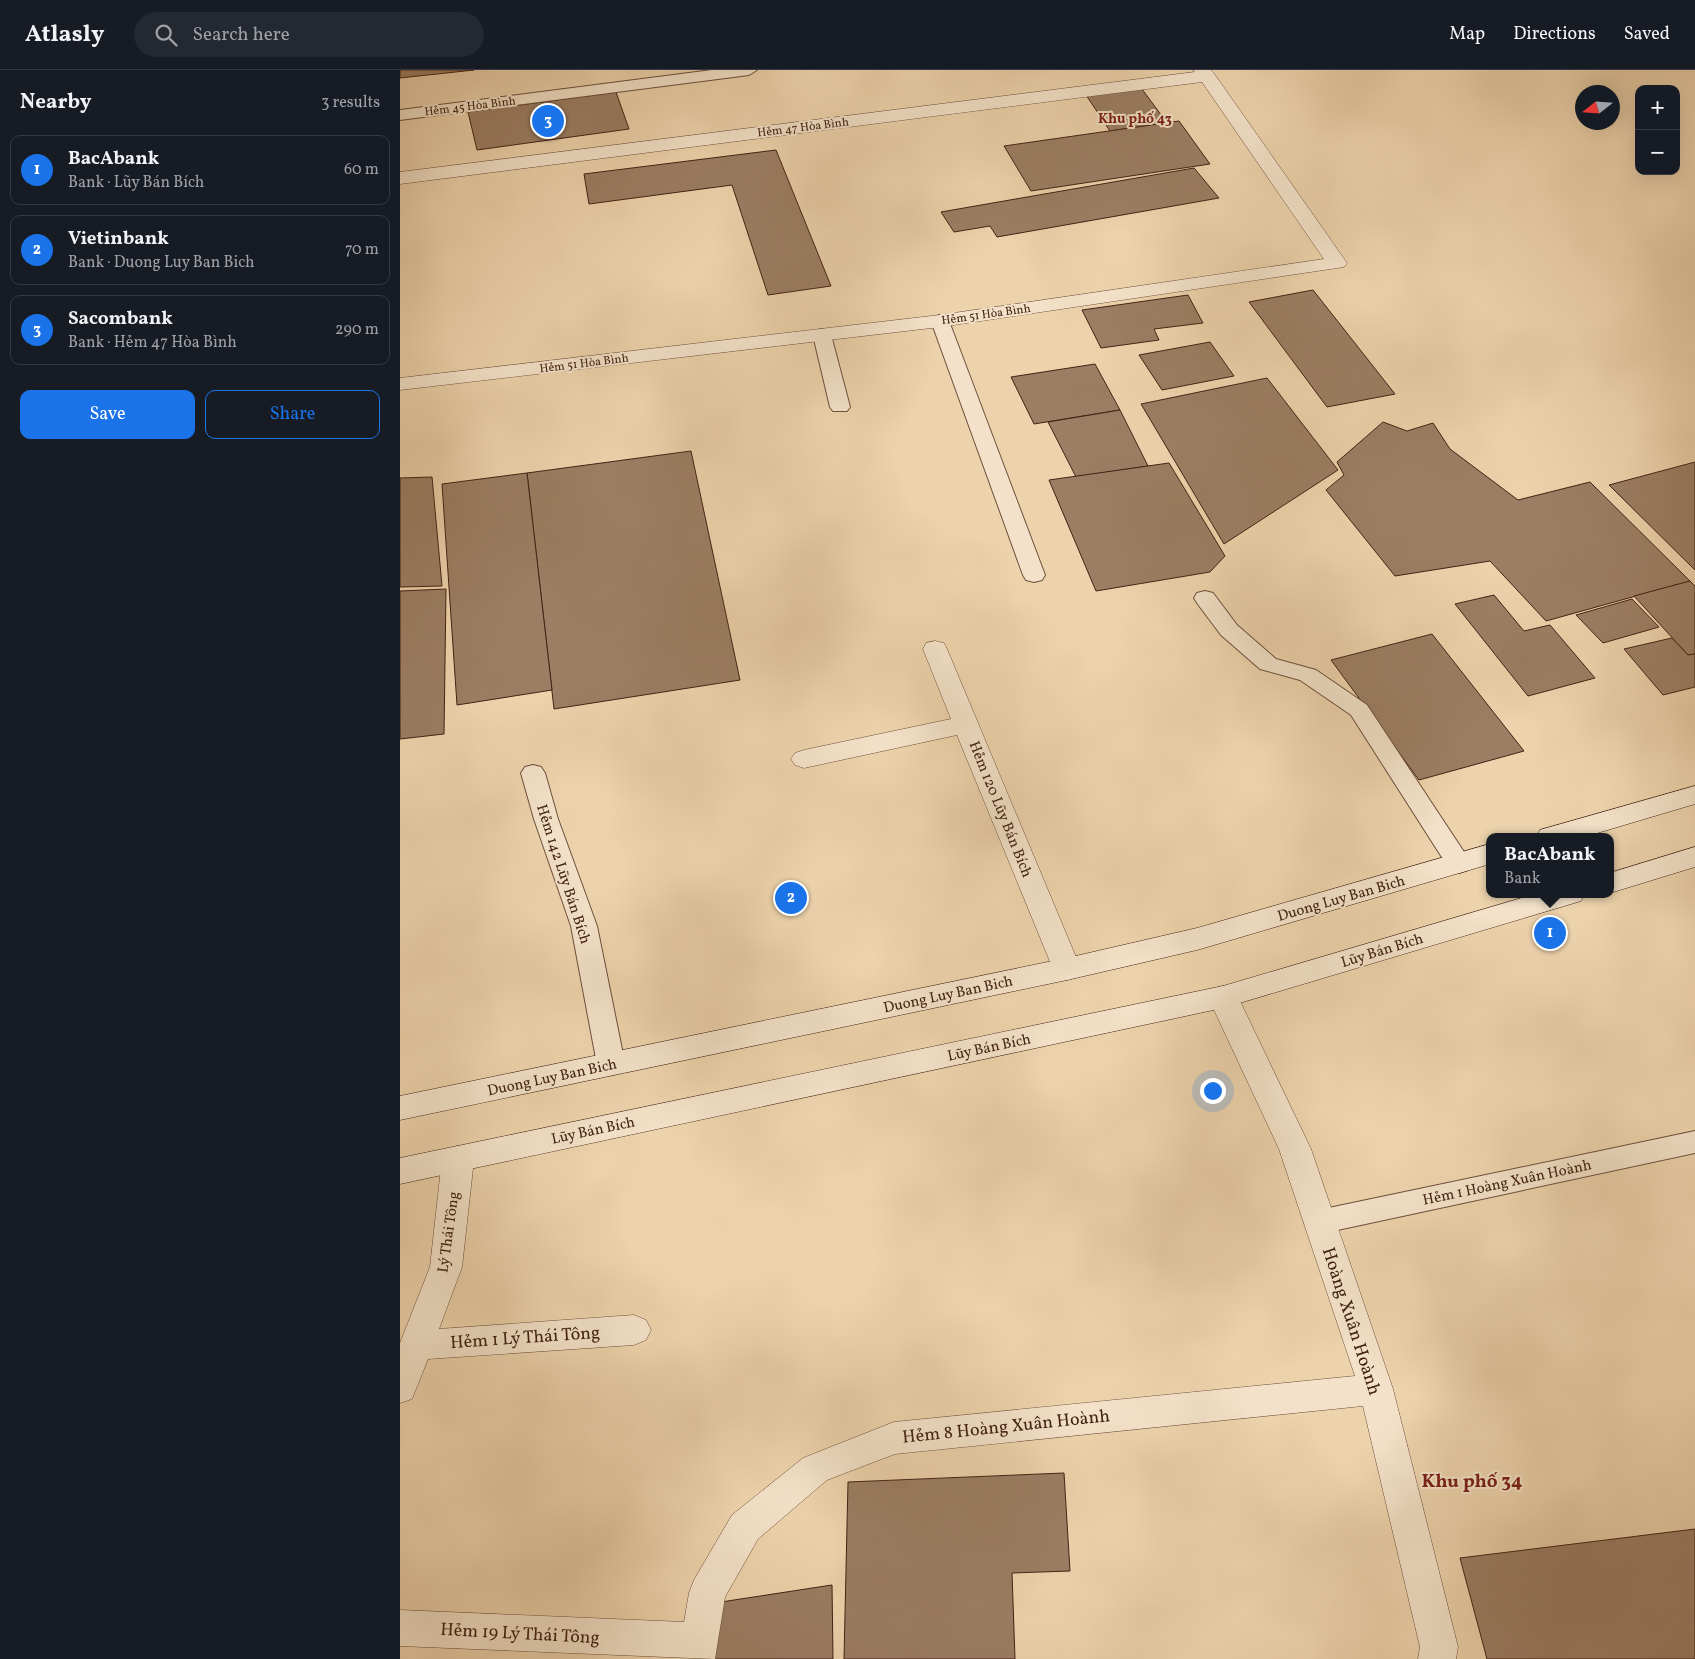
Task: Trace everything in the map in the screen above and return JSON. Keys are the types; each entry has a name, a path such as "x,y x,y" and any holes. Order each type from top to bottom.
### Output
{"street":[{"name":"Hẻm 47 Hòa Bình","path":"400,178 1204,73"},
{"name":"Hẻm 51 Hòa Bình","path":"400,384 940,321 1337,263 1204,73"},
{"name":"Hẻm 120 Lũy Bán Bích","path":"934,649 1067,969"},
{"path":"804,759 966,724"},
{"path":"1564,833 1695,795"},
{"name":"Duong Luy Ban Bich","path":"400,1108 1067,969 1197,940 1486,855"},
{"path":"1614,882 1695,858"},
{"name":"Lũy Bán Bích","path":"400,1171 1223,997 1557,898"},
{"name":"Hoàng Xuân Hoành","path":"1223,997 1295,1148 1376,1389 1439,1647 1437,1659"},
{"name":"Lý Thái Tông","path":"400,1388 446,1267 458,1159"},
{"name":"Hẻm 1 Lý Thái Tông","path":"416,1345 634,1330"},
{"name":"Hẻm 8 Hoàng Xuân Hoành","path":"697,1650 707,1593 745,1526 815,1469 894,1438 1376,1389"},
{"name":"Hẻm 19 Lý Thái Tông","path":"400,1628 697,1650"}],"lane":[{"name":"Hẻm 45 Hòa Bình","path":"400,115 749,70"},
{"path":"940,321 1034,575"},
{"path":"822,335 840,407"},
{"path":"1205,598 1229,630 1268,664 1308,675 1360,710 1459,864"},
{"name":"Hẻm 142 Lũy Bán Bích","path":"533,773 546,819 584,926 611,1064"},
{"name":"Hẻm 1 Hoàng Xuân Hoành","path":"1319,1222 1695,1142"}],"building":[{"path":"400,70 474,70 400,78"},
{"path":"1139,85 1167,123 1110,131 1084,92"},
{"path":"616,92 629,129 477,150 468,112"},
{"path":"1179,121 1210,164 1031,191 1004,146"},
{"path":"776,150 831,286 768,295 732,185 589,204 584,174"},
{"path":"1194,168 1219,198 997,237 990,226 954,232 941,212"},
{"path":"1313,290 1395,394 1327,407 1249,302"},
{"path":"1188,295 1203,323 1154,329 1159,340 1101,348 1082,310"},
{"path":"1210,342 1234,376 1162,390 1139,355"},
{"path":"1095,364 1120,410 1034,424 1011,377"},
{"path":"1267,378 1338,470 1224,544 1141,404"},
{"path":"1120,410 1148,466 1076,477 1048,422"},
{"path":"1383,422 1407,431 1433,423 1450,449 1518,500 1590,482 1690,581 1546,621 1490,561 1395,576 1326,490 1344,475 1337,462"},
{"path":"691,451 740,680 554,709 527,473"},
{"path":"1695,462 1695,570 1609,485"},
{"path":"1169,463 1225,556 1210,572 1096,591 1049,480"},
{"path":"527,473 552,690 457,705 442,484"},
{"path":"432,477 442,586 400,587 400,478"},
{"path":"1690,581 1695,586 1695,654 1688,655 1634,596"},
{"path":"446,589 444,734 400,739 400,591"},
{"path":"1494,595 1524,631 1550,625 1595,678 1528,696 1455,604"},
{"path":"1632,599 1659,627 1603,643 1576,615"},
{"path":"1432,634 1524,751 1419,780 1331,660"},
{"path":"1672,638 1688,655 1695,654 1695,687 1663,695 1624,649"},
{"path":"1064,1473 1070,1571 1012,1573 1015,1659 844,1659 848,1482"},
{"path":"1695,1529 1695,1659 1487,1659 1460,1558"},
{"path":"832,1585 833,1659 706,1659 708,1604"}],"place":[{"name":"Sacombank","path":"548,121"},
{"name":"Vietinbank","path":"791,898"},
{"name":"BacAbank","path":"1550,933"}],"district":[{"name":"Khu phố 43","path":"1135,118"},
{"name":"Khu phố 34","path":"1472,1480"}]}
